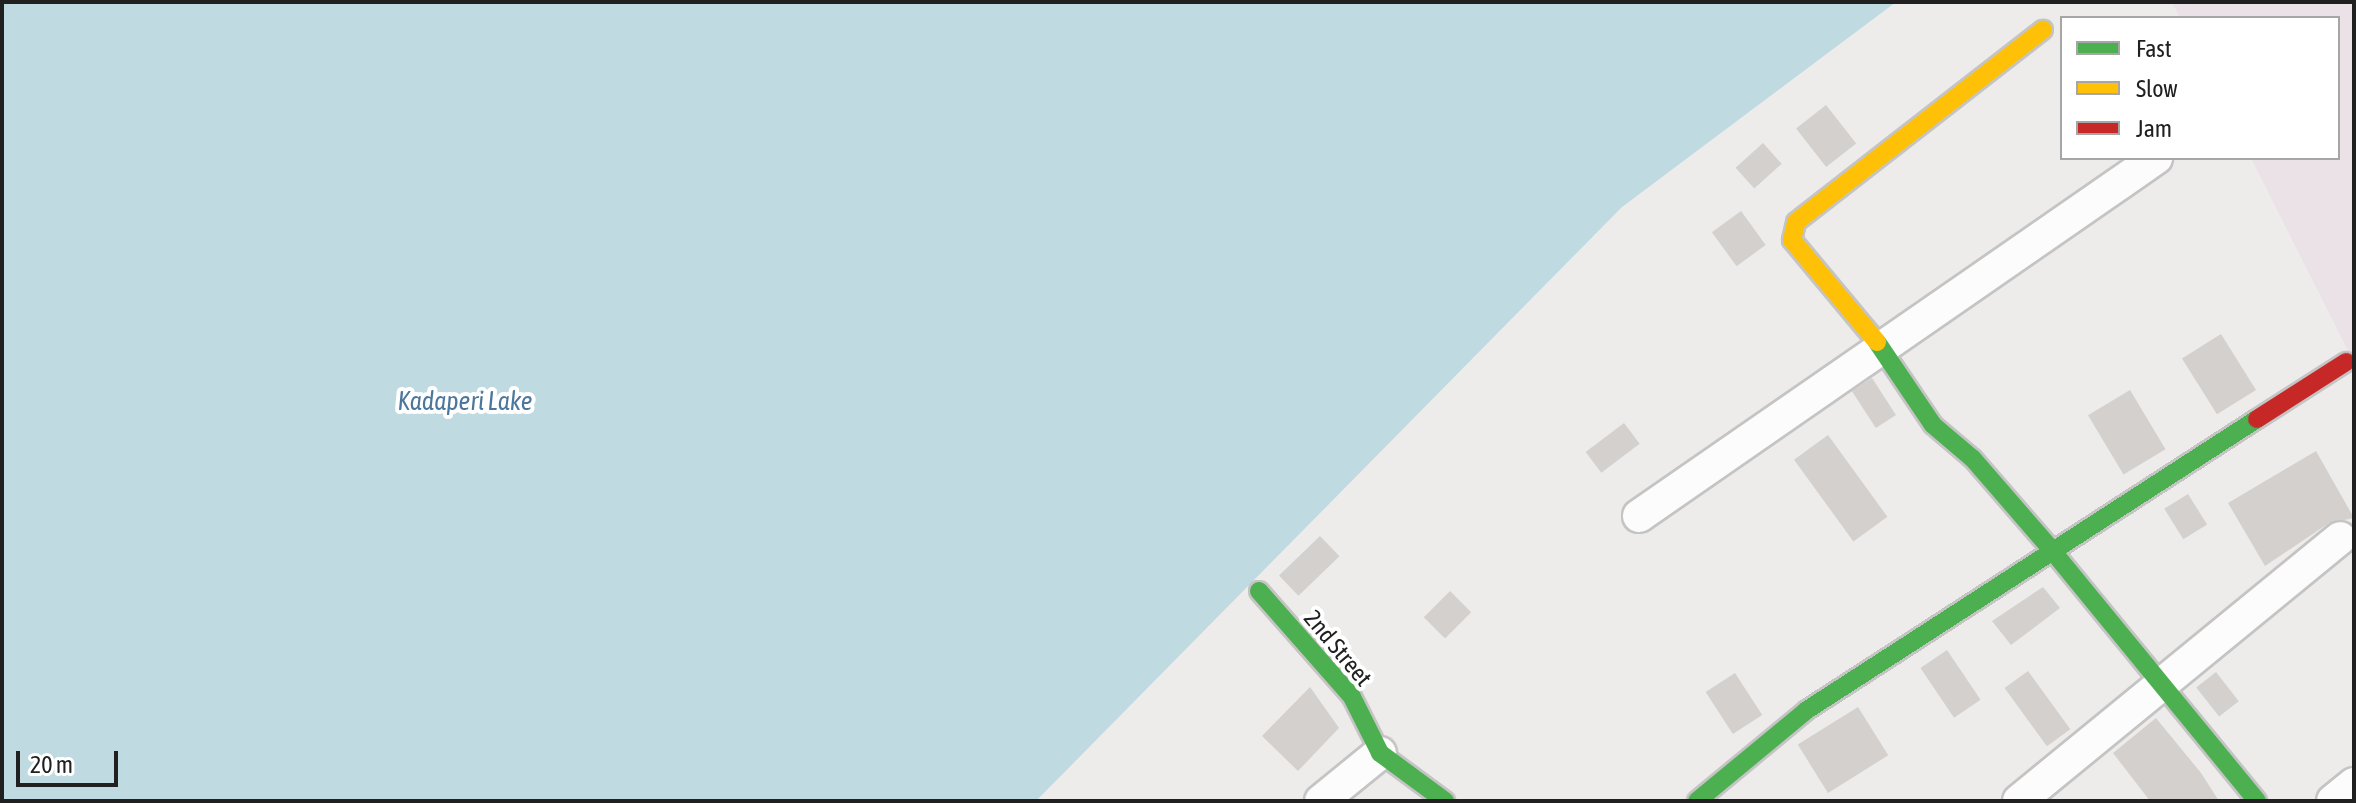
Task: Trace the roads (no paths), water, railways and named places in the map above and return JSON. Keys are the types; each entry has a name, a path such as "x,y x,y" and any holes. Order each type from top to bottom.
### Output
{"street":[{"path":"2043,30 1796,222 1792,240 1884,351 1933,425 1973,459 2050,548 2158,687 2257,801"},
{"path":"1639,516 1884,351 2153,160"},
{"path":"1697,801 1807,710 2050,548 2346,362"},
{"path":"2019,801 2340,538"},
{"name":"2nd Street","path":"1259,591 1352,697 1380,753 1445,801"},
{"path":"1321,801 1380,753"},
{"path":"2333,801 2354,784"}],"water":[{"name":"Kadaperi Lake","path":"2,2 1896,2 1622,207 1036,801 2,801"}]}
